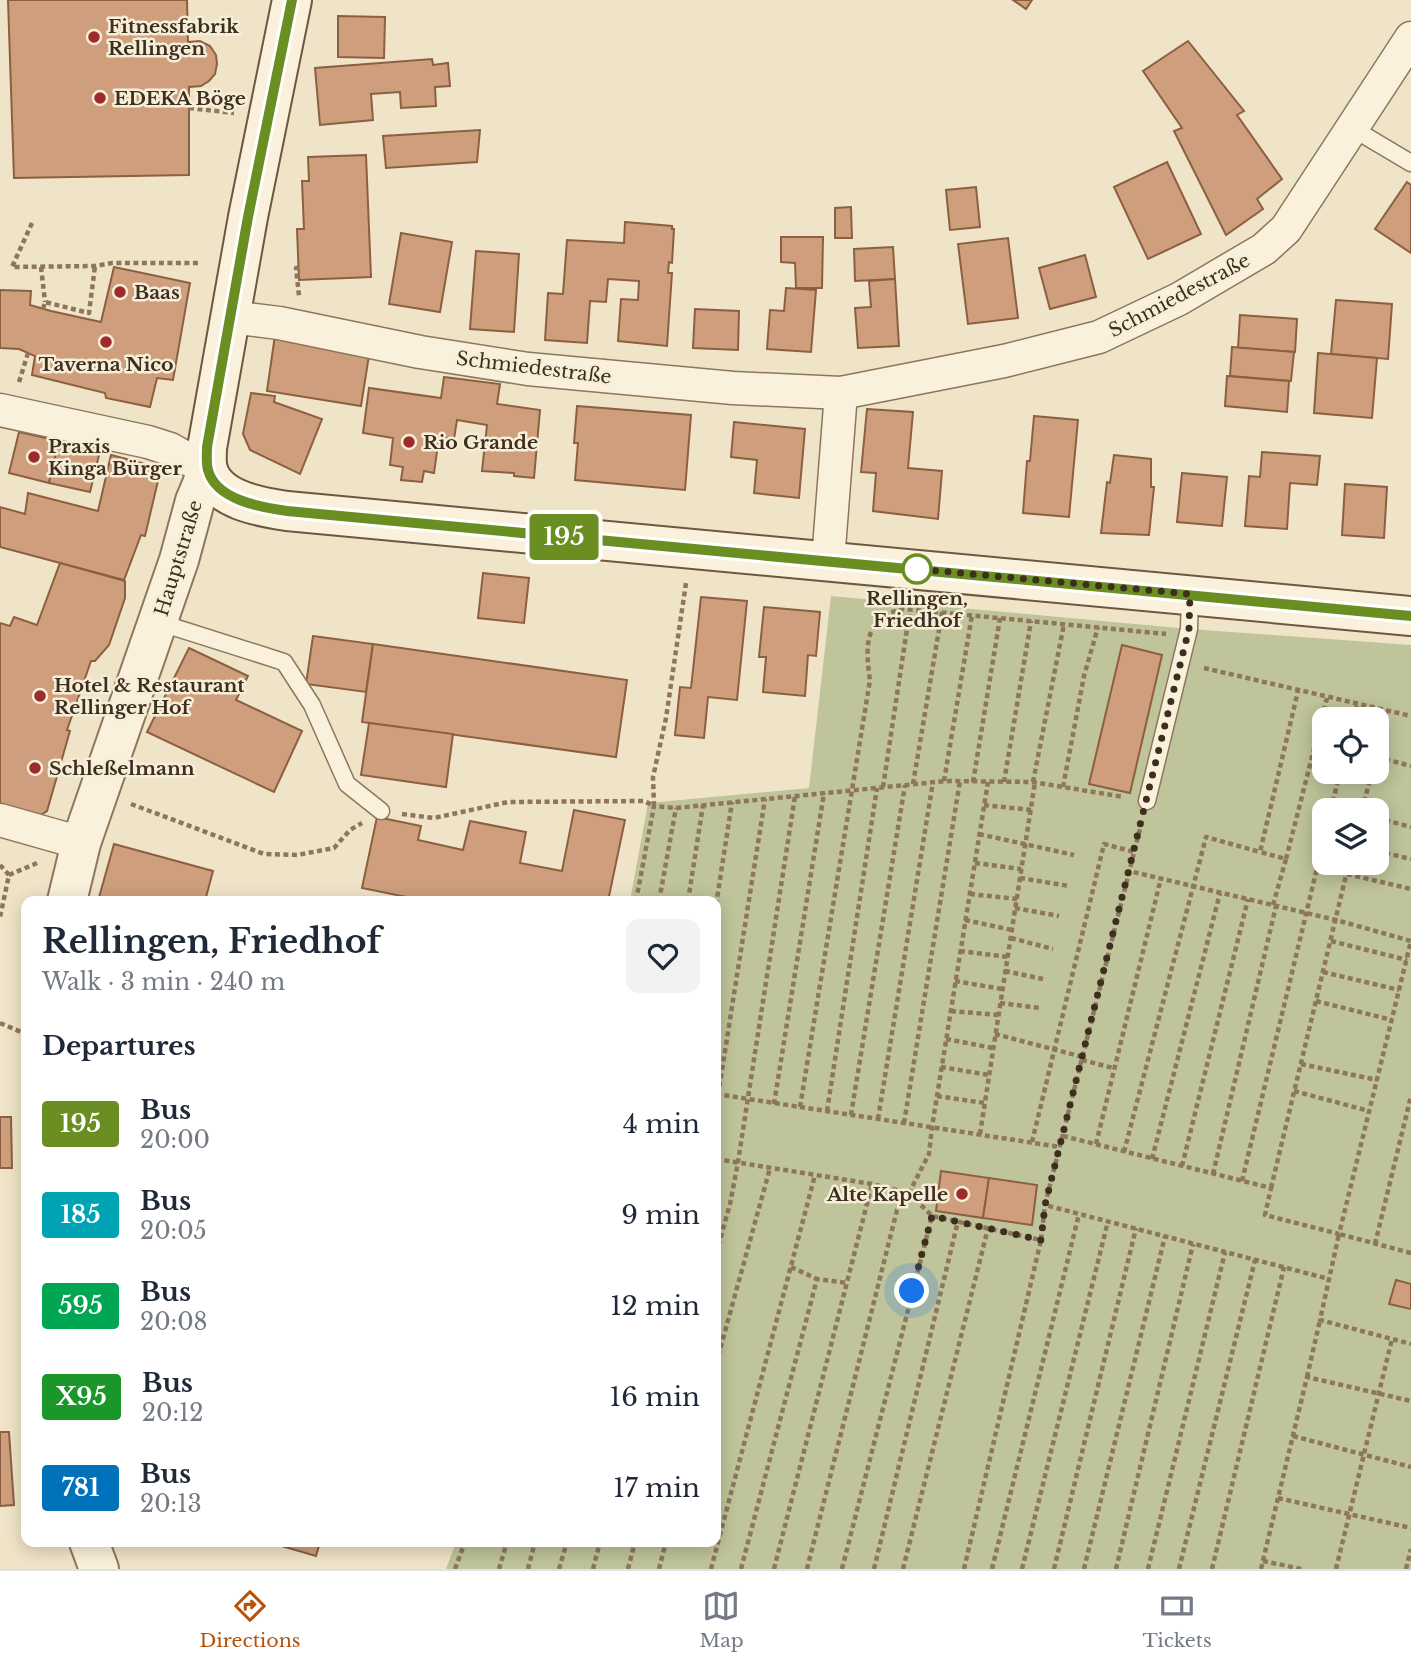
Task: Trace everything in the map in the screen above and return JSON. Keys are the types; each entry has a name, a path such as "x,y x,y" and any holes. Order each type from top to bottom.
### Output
{"main road":[{"name":"Hauptstraße","path":"68,896 81,842 179,561 195,501 208,470 207,447 230,317 271,94 292,0"},
{"path":"208,470 220,489 241,500 276,510 1411,616"},
{"path":"91,1547 99,1569"}],"street":[{"name":"Schmiedestraße","path":"230,317 302,316 420,352 528,369 747,389 841,393 1004,361 1099,337 1179,299 1264,250 1286,229 1411,38"},
{"path":"828,561 841,393"},
{"path":"0,410 148,442 179,453 208,470"},
{"path":"0,820 81,842"}],"lane":[{"path":"1352,128 1411,163"},
{"path":"1147,801 1189,629 1190,594"},
{"path":"158,622 284,662 312,705 347,784 381,811"}],"path":[{"path":"189,108 226,113"},
{"path":"32,222 12,267 201,263"},
{"path":"45,302 89,313 95,266"},
{"path":"41,267 45,302 43,309"},
{"path":"299,268 296,268 302,316"},
{"path":"19,382 28,354"},
{"path":"637,896 654,806 653,777 666,718 691,548"},
{"path":"800,1107 870,680 867,641 875,625 888,611 910,609 1165,633 1185,645"},
{"path":"827,1111 910,609"},
{"path":"913,784 942,612"},
{"path":"944,781 972,615"},
{"path":"973,782 1000,618"},
{"path":"1004,782 1031,621"},
{"path":"979,1134 1034,782 1064,624"},
{"path":"1063,787 1084,676 1098,627"},
{"path":"1181,662 1367,707"},
{"path":"1260,852 1298,691"},
{"path":"1213,1174 1286,859 1327,698"},
{"path":"1389,712 1411,716"},
{"path":"1389,760 1411,766"},
{"path":"654,806 676,808 944,781 1034,782 1147,801 1045,1205 1041,1240 964,1569"},
{"path":"904,1123 960,781"},
{"path":"878,1119 933,782"},
{"path":"807,1569 897,1210 929,1154 988,782"},
{"path":"851,1115 905,785"},
{"path":"774,1104 824,793"},
{"path":"721,1236 738,1162 794,796"},
{"path":"721,1070 765,799"},
{"path":"717,896 732,802"},
{"path":"689,896 703,805"},
{"path":"984,805 1031,810"},
{"path":"660,896 676,808"},
{"path":"1389,821 1411,827"},
{"path":"979,834 1074,855"},
{"path":"1124,1152 1206,837 1286,859"},
{"path":"1032,1142 1104,844 1134,852"},
{"path":"1389,854 1411,859"},
{"path":"9,875 44,859"},
{"path":"975,863 1021,869"},
{"path":"0,865 9,875"},
{"path":"1129,871 1336,920 1411,941 1261,1569"},
{"path":"0,917 9,875"},
{"path":"1242,1181 1315,875"},
{"path":"1347,875 1265,1215 1411,1252"},
{"path":"1351,875 1411,889"},
{"path":"1020,878 1069,886"},
{"path":"1096,1144 1160,878"},
{"path":"1152,1159 1220,893"},
{"path":"970,894 1017,899"},
{"path":"1182,1166 1248,900"},
{"path":"1015,908 1059,916"},
{"path":"965,920 1012,930"},
{"path":"1011,937 1053,949"},
{"path":"1331,941 1406,960"},
{"path":"960,951 1008,957"},
{"path":"1005,971 1043,979"},
{"path":"1323,972 1399,990"},
{"path":"955,981 1002,989"},
{"path":"1316,1001 1392,1020"},
{"path":"1000,1003 1040,1008"},
{"path":"951,1011 999,1015"},
{"path":"0,1023 21,1032"},
{"path":"995,1034 1113,1068"},
{"path":"946,1039 993,1048"},
{"path":"1301,1064 1377,1080"},
{"path":"942,1067 989,1075"},
{"path":"1294,1091 1369,1111"},
{"path":"721,1096 1060,1147"},
{"path":"937,1096 985,1103"},
{"path":"1375,1244 1411,1096"},
{"path":"1063,1136 1271,1188"},
{"path":"721,1160 872,1184 909,1193 932,1216 1041,1240"},
{"path":"721,1346 770,1168"},
{"path":"721,1531 815,1175"},
{"path":"774,1569 872,1184"},
{"path":"1045,1205 1329,1279"},
{"path":"992,1569 1079,1214"},
{"path":"842,1569 932,1216"},
{"path":"874,1569 958,1221"},
{"path":"1022,1569 1108,1221"},
{"path":"903,1569 988,1228"},
{"path":"1054,1569 1136,1228"},
{"path":"1084,1569 1165,1236"},
{"path":"1116,1569 1194,1244"},
{"path":"1149,1569 1225,1252"},
{"path":"1179,1569 1255,1259"},
{"path":"791,1267 817,1279 847,1283"},
{"path":"1212,1569 1284,1267"},
{"path":"741,1569 817,1279"},
{"path":"1321,1321 1411,1345"},
{"path":"1336,1569 1392,1339"},
{"path":"1307,1377 1411,1401"},
{"path":"1293,1436 1411,1467"},
{"path":"1278,1498 1411,1528"},
{"path":"455,1569 463,1547"},
{"path":"499,1569 506,1547"},
{"path":"527,1569 534,1547"},
{"path":"559,1569 566,1547"},
{"path":"593,1569 599,1547"},
{"path":"628,1569 634,1547"},
{"path":"659,1569 665,1547"},
{"path":"711,1569 717,1547"},
{"path":"1406,1569 1411,1549"},
{"path":"1263,1561 1302,1569"}],"green space":[{"path":"831,596 1189,629 1411,645 1411,1569 446,1569 454,1547 721,1547 721,896 631,896 648,803 809,788"}],"building":[{"name":"EDEKA Böge","path":"8,0 187,0 188,42 200,41 210,46 216,55 217,64 215,74 209,81 201,86 189,87 189,175 14,178"},
{"path":"1013,0 1032,0 1026,9"},
{"path":"338,16 385,17 384,58 338,57"},
{"path":"1188,41 1244,111 1237,115 1282,179 1257,199 1263,209 1226,235 1174,131 1182,128 1143,71"},
{"path":"432,59 433,65 448,63 450,86 435,87 436,106 401,108 400,92 371,94 373,120 320,125 315,68"},
{"path":"480,130 477,162 386,168 383,136"},
{"path":"366,155 371,277 299,280 297,229 304,229 302,181 309,181 308,157"},
{"path":"1167,162 1201,234 1148,259 1114,187"},
{"path":"1407,182 1411,185 1411,253 1375,229"},
{"path":"976,187 980,227 950,230 946,190"},
{"path":"851,207 852,238 835,238 835,208"},
{"path":"625,222 672,226 674,229 672,263 669,262 668,273 672,273 667,346 618,341 621,299 638,300 639,281 608,279 606,302 590,301 587,343 545,340 548,293 563,294 567,240 624,243"},
{"path":"401,233 452,242 440,312 389,304"},
{"path":"781,237 823,237 822,288 796,288 795,263 781,262"},
{"path":"1008,238 1018,318 968,324 958,244"},
{"path":"893,247 895,279 855,281 854,249"},
{"path":"476,251 519,254 514,332 470,329"},
{"path":"1085,255 1096,297 1050,309 1039,268"},
{"path":"114,267 190,283 173,380 157,378 150,407 106,398 105,393 32,375 35,356 19,349 0,348 0,290 31,291 30,305 101,322"},
{"path":"895,279 899,346 858,348 855,308 871,307 869,281"},
{"path":"786,288 816,290 811,352 767,349 770,310 784,311"},
{"path":"1336,300 1392,304 1388,359 1331,354"},
{"path":"695,309 739,311 738,350 693,348"},
{"path":"1240,315 1297,319 1295,352 1238,348"},
{"path":"275,335 370,349 361,406 267,391"},
{"path":"1232,347 1294,352 1291,381 1230,376"},
{"path":"1318,353 1377,358 1372,418 1314,413"},
{"path":"1227,376 1289,381 1287,412 1225,406"},
{"path":"444,377 500,384 497,404 540,410 534,478 514,476 514,473 482,471 487,425 457,420 454,439 439,437 434,473 424,471 422,482 401,480 403,467 390,465 393,438 363,433 369,388 441,398"},
{"path":"251,393 275,396 274,402 322,419 300,474 250,450 243,434"},
{"path":"577,406 691,415 685,490 575,480"},
{"path":"867,409 913,412 908,468 942,471 938,519 873,511 876,473 861,472"},
{"path":"1034,416 1078,420 1069,517 1023,513"},
{"path":"734,422 805,429 799,498 754,493 757,460 731,457"},
{"name":"Praxis Kinga Bürger","path":"19,432 59,441 49,483 9,473"},
{"path":"59,441 100,451 90,492 49,483"},
{"path":"1262,452 1320,456 1317,485 1290,483 1287,529 1245,526 1249,476 1260,477"},
{"path":"111,455 161,468 145,536 141,535 124,580 0,547 0,507 25,514 28,493 98,511"},
{"path":"1114,455 1151,459 1151,487 1154,487 1149,535 1101,533 1107,482 1110,483"},
{"path":"1182,473 1227,477 1222,526 1177,522"},
{"path":"1345,484 1387,487 1384,538 1342,535"},
{"name":"Hotel & Restaurant Rellinger Hof","path":"60,563 125,581 125,598 109,645 95,661 91,661 67,730 70,731 47,811 38,817 0,804 0,623 10,626 14,617 37,625"},
{"path":"483,573 529,578 524,623 478,618"},
{"path":"701,597 747,601 737,700 708,697 704,738 675,735 680,687 691,688"},
{"path":"764,607 820,612 816,656 808,655 805,696 763,692 766,657 759,657"},
{"path":"313,636 373,644 366,692 306,684"},
{"path":"373,644 627,680 616,757 362,722"},
{"path":"1122,645 1162,655 1130,793 1089,784"},
{"path":"189,648 248,676 236,700 302,731 274,792 147,732"},
{"path":"369,723 453,734 446,787 361,775"},
{"path":"574,810 625,820 609,896 401,896 362,888 377,817 421,826 418,840 463,850 470,821 526,832 520,863 562,871"},
{"path":"114,844 213,871 206,896 99,896"},
{"path":"0,1117 11,1117 12,1168 0,1168"},
{"name":"Alte Kapelle","path":"941,1171 989,1178 983,1218 936,1211"},
{"path":"989,1178 1037,1185 1032,1225 983,1218"},
{"path":"1396,1280 1411,1284 1411,1309 1389,1304"},
{"path":"0,1432 9,1432 14,1505 0,1506"},
{"path":"285,1547 319,1547 316,1556"}],"bus line":[{"name":"195","path":"292,0 271,94 207,447 208,470 220,489 265,508 375,521 497,530 1411,616"}],"place":[{"name":"Fitnessfabrik Rellingen","path":"94,37"},
{"name":"EDEKA Böge","path":"100,98"},
{"name":"Baas","path":"120,292"},
{"name":"Taverna Nico","path":"106,342"},
{"name":"Rio Grande","path":"409,442"},
{"name":"Praxis Kinga Bürger","path":"34,457"},
{"name":"Rellingen, Friedhof","path":"917,569"},
{"name":"Hotel & Restaurant Rellinger Hof","path":"40,696"},
{"name":"Schleßelmann","path":"35,768"},
{"name":"Alte Kapelle","path":"962,1194"}],"route":[{"path":"912,1291 932,1216 1041,1240 1045,1205 1189,629 1190,594 917,569"}]}
